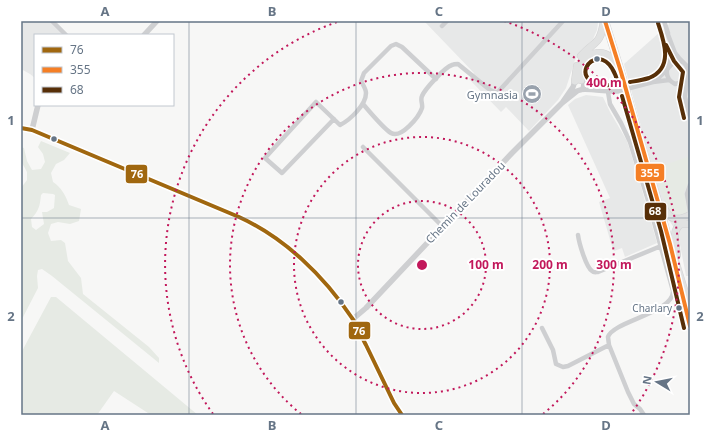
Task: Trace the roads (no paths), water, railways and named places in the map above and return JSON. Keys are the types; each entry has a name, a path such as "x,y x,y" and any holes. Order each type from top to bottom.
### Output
{"main road":[{"path":"604,21 621,72 690,309"},
{"path":"579,86 576,67 583,55 598,41 602,32 604,21"},
{"path":"579,86 579,70 581,64 586,57 592,54 600,53 608,55 621,72"},
{"path":"643,150 666,213 676,219 690,217"},
{"path":"679,273 675,231 677,226 681,224 690,224"},
{"path":"670,244 676,275 690,326"}],"street":[{"path":"52,21 65,34"},
{"path":"145,34 157,21"},
{"path":"442,26 447,21"},
{"path":"362,104 393,134 402,132 418,116 422,106 421,98 423,94 436,79 452,65 458,64 490,90 497,93 563,21"},
{"path":"664,21 671,52 666,73 672,83 679,84 688,78"},
{"path":"667,32 675,53 688,68 689,73 685,97"},
{"path":"334,118 282,173 265,158 316,102 334,118 340,125 346,122 362,104 366,94 366,90 361,82 364,73 391,46 396,44 402,47 436,79"},
{"path":"653,82 675,62 682,62"},
{"path":"630,88 653,82 669,80"},
{"path":"679,84 685,97 690,116"},
{"path":"579,86 592,90 608,92 620,91"},
{"name":"Chemin de Louradou","path":"353,319 366,308 442,226 579,86"},
{"path":"608,92 610,104 630,142 673,291 672,298 668,303 611,331 608,337 628,392 634,404 644,415"},
{"path":"32,130 38,106"},
{"path":"21,128 32,130 264,229 284,244 313,271 341,302 353,319 385,386 402,415"},
{"path":"363,147 438,220 442,226"},
{"path":"690,185 687,190 690,211"},
{"path":"578,235 579,244 590,268 595,272 661,246"},
{"path":"542,328 552,350 556,364 563,367 568,366 610,345"}],"place":[{"name":"Gymnasia","path":"532,94"},
{"name":"Charlary","path":"679,308"}]}
